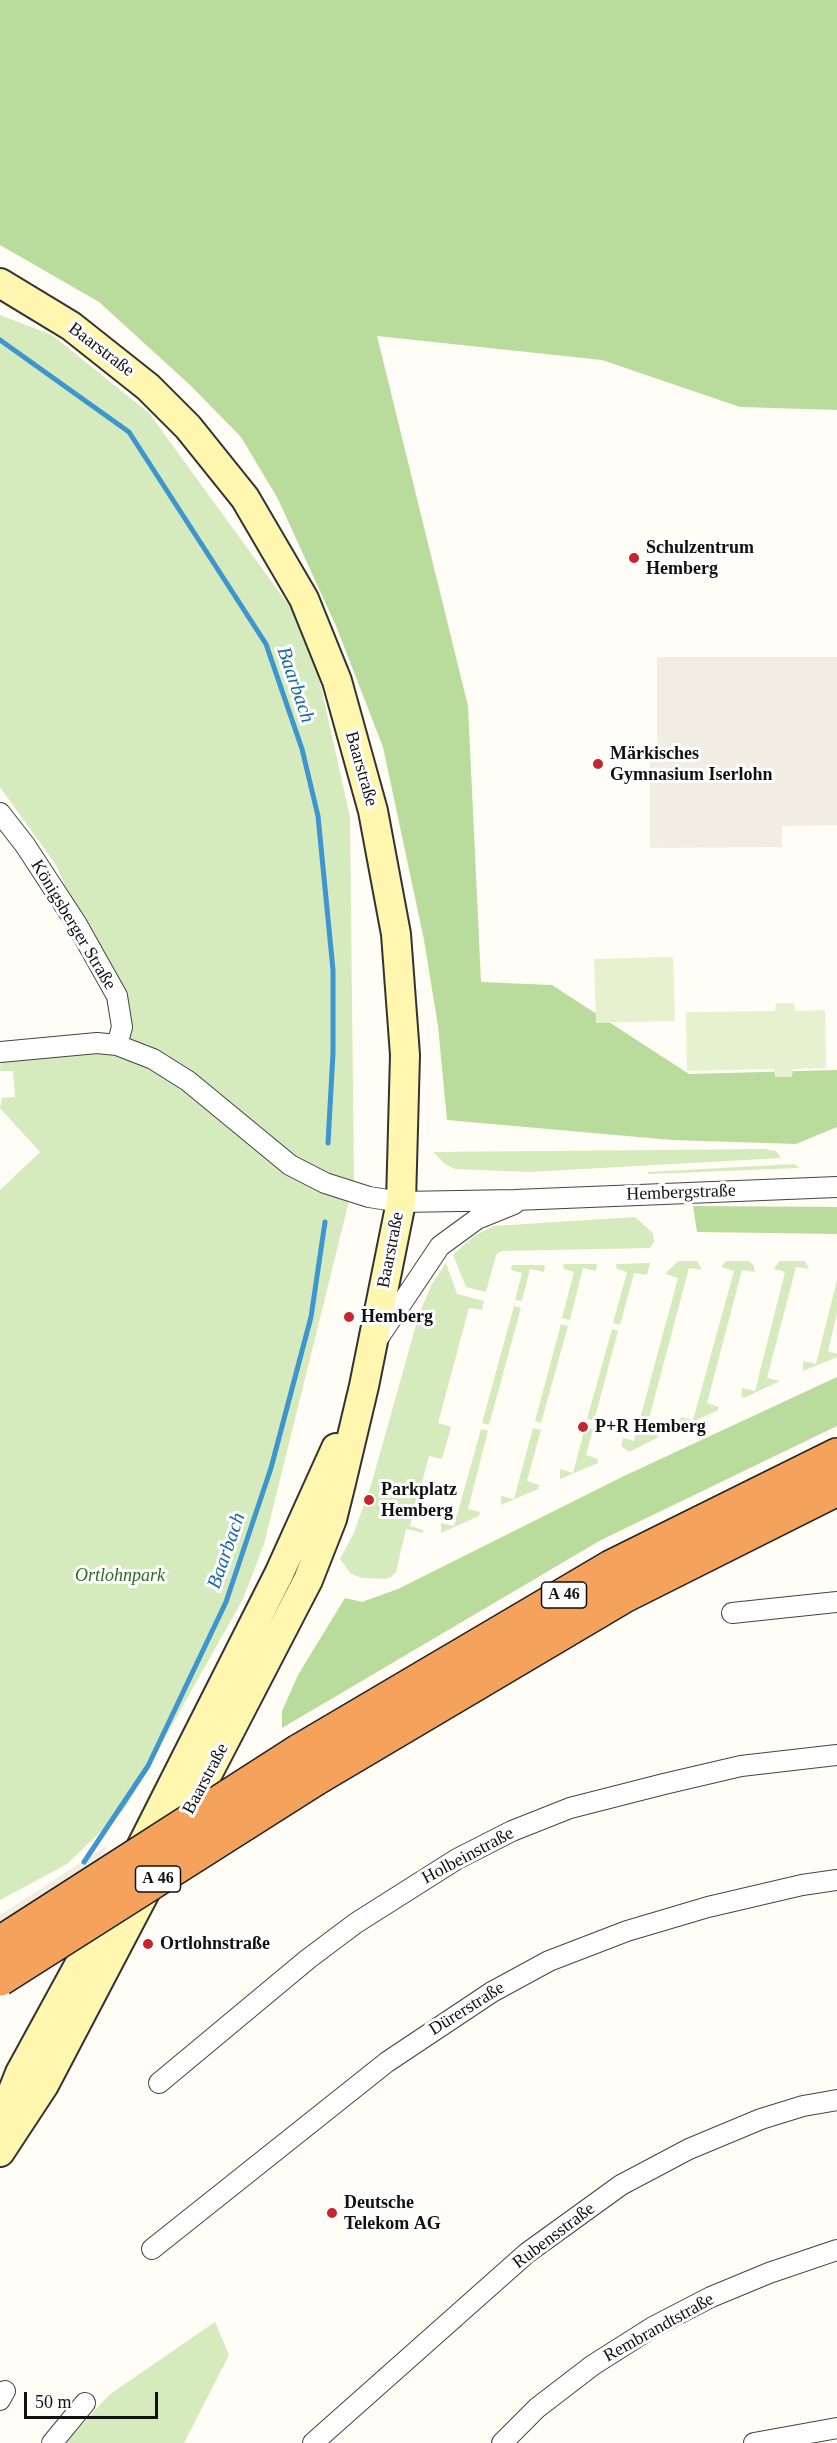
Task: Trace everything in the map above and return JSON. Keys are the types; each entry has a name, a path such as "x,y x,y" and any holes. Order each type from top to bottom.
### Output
{"highway":[{"name":"A 46","path":"0,1943 299,1751 611,1567 837,1455"},
{"name":"A 46","path":"0,1979 315,1779 624,1596 837,1489"}],"main road":[{"name":"Baarstraße","path":"0,283 71,326 110,355 148,387 188,427 245,498 304,599 337,681 373,811 396,934 405,1054 400,1202 364,1386 332,1519 308,1580 85,2010 44,2085 0,2152"},
{"name":"Baarstraße","path":"0,2123 20,2073 90,1947 279,1574 364,1386"}],"street":[{"name":"Königsberger Straße","path":"0,813 25,845 76,923 117,996 122,1027 117,1045"},
{"name":"Hembergstraße","path":"0,1052 74,1044 117,1045 153,1059 180,1075 290,1165 325,1183 354,1194 400,1202 525,1200 837,1187"},
{"name":"Hembergstraße","path":"371,1350 440,1246 477,1219 525,1200"},
{"path":"732,1613 837,1602"},
{"name":"Holbeinstraße","path":"159,2083 308,1959 356,1923 457,1859 513,1831 570,1808 664,1784 741,1766 837,1755"},
{"name":"Dürerstraße","path":"153,2249 387,2062 492,1992 549,1961 627,1931 708,1907 802,1885 837,1880"},
{"name":"Rubensstraße","path":"313,2443 527,2253 621,2185 689,2149 761,2119 802,2106 837,2100"},
{"name":"Rembrandtstraße","path":"502,2443 547,2401 593,2365 653,2327 711,2297 769,2273 837,2250"},
{"path":"52,2443 85,2403"},
{"path":"754,2443 837,2428"}],"green space":[{"path":"0,0 837,0 837,410 740,407 602,360 377,336 468,706 481,982 552,985 689,1074 837,1070 837,1127 796,1144 672,1140 447,1120 438,1026 424,940 383,747 336,626 278,499 241,437 190,385 99,302 0,245"},
{"name":"Ortlohnpark","path":"0,315 52,335 149,413 309,633 350,817 354,1181 264,1544 243,1599 126,1807 67,1864 0,1900 0,1190 40,1152 0,1108 2,1098 15,1097 13,1071 0,1071 1,1057 114,1046 113,997 56,865 0,787"},
{"path":"673,957 675,1021 596,1023 594,959"},
{"path":"776,1003 794,1003 795,1011 825,1010 826,1068 793,1069 792,1077 775,1077 774,1069 687,1071 686,1012 775,1011"},
{"path":"765,1149 776,1151 781,1158 529,1172 455,1169 445,1164 433,1152"},
{"path":"795,1164 799,1168 648,1174 648,1172"},
{"path":"693,1206 837,1207 837,1234 697,1232"},
{"path":"635,1217 653,1233 654,1242 650,1248 501,1251 496,1255 486,1292 466,1287 453,1255 474,1236 494,1226"},
{"path":"678,1261 697,1261 702,1270 689,1268 646,1430 658,1434 657,1438 629,1452 621,1446 623,1438 634,1441 678,1278 665,1274"},
{"path":"726,1261 749,1261 754,1266 755,1272 742,1270 707,1403 719,1407 718,1410 682,1427 679,1426 681,1417 693,1420 734,1271 721,1267"},
{"path":"779,1261 805,1261 809,1269 796,1267 767,1378 780,1381 744,1398 741,1396 742,1388 755,1391 785,1272 774,1269"},
{"path":"446,1263 457,1294 484,1301 482,1310 469,1308 438,1423 451,1427 442,1459 429,1456 410,1526 423,1530 423,1533 406,1529 396,1572 391,1577 362,1578 351,1574 340,1559 354,1533 372,1482 419,1314 432,1284"},
{"path":"650,1263 647,1275 634,1273 620,1325 613,1323 627,1272 617,1269 616,1264"},
{"path":"563,1264 597,1264 596,1271 583,1268 570,1320 562,1318 574,1272 564,1269"},
{"path":"512,1265 545,1265 544,1272 530,1269 522,1301 515,1300 522,1273 511,1270"},
{"path":"837,1280 837,1313 828,1351 837,1354 837,1357 803,1371 803,1361 816,1364"},
{"path":"514,1306 521,1308 489,1425 482,1423"},
{"path":"561,1324 568,1326 541,1423 535,1421"},
{"path":"612,1329 618,1331 594,1421 587,1419"},
{"path":"837,1377 837,1426 601,1540 282,1728 282,1711 298,1675 345,1598 362,1602 398,1589 624,1476"},
{"path":"585,1427 593,1429 586,1455 598,1459 598,1463 560,1479 560,1469 573,1473"},
{"path":"533,1428 541,1430 527,1481 539,1485 538,1489 501,1505 501,1496 514,1499"},
{"path":"481,1429 488,1431 468,1509 480,1512 479,1516 441,1533 441,1523 454,1526"},
{"path":"215,2322 229,2355 184,2443 65,2443 109,2395"}],"shaded area":[{"path":"657,657 837,657 837,825 782,826 782,847 650,848 650,758 657,758"},
{"path":"108,1845 26,1983 14,1977 0,1952 0,1915"}],"waterway":[{"name":"Baarbach","path":"0,340 129,432 266,644 302,749 318,816 333,970 333,1053 328,1143"},
{"name":"Baarbach","path":"84,1862 148,1766 226,1602 271,1468 311,1317 325,1222"}],"place":[{"name":"Schulzentrum Hemberg","path":"634,558"},
{"name":"Märkisches Gymnasium Iserlohn","path":"598,764"},
{"name":"Hemberg","path":"349,1317"},
{"name":"P+R Hemberg","path":"583,1427"},
{"name":"Parkplatz Hemberg","path":"369,1500"},
{"name":"Ortlohnstraße","path":"148,1944"},
{"name":"Deutsche Telekom AG","path":"332,2213"}]}
